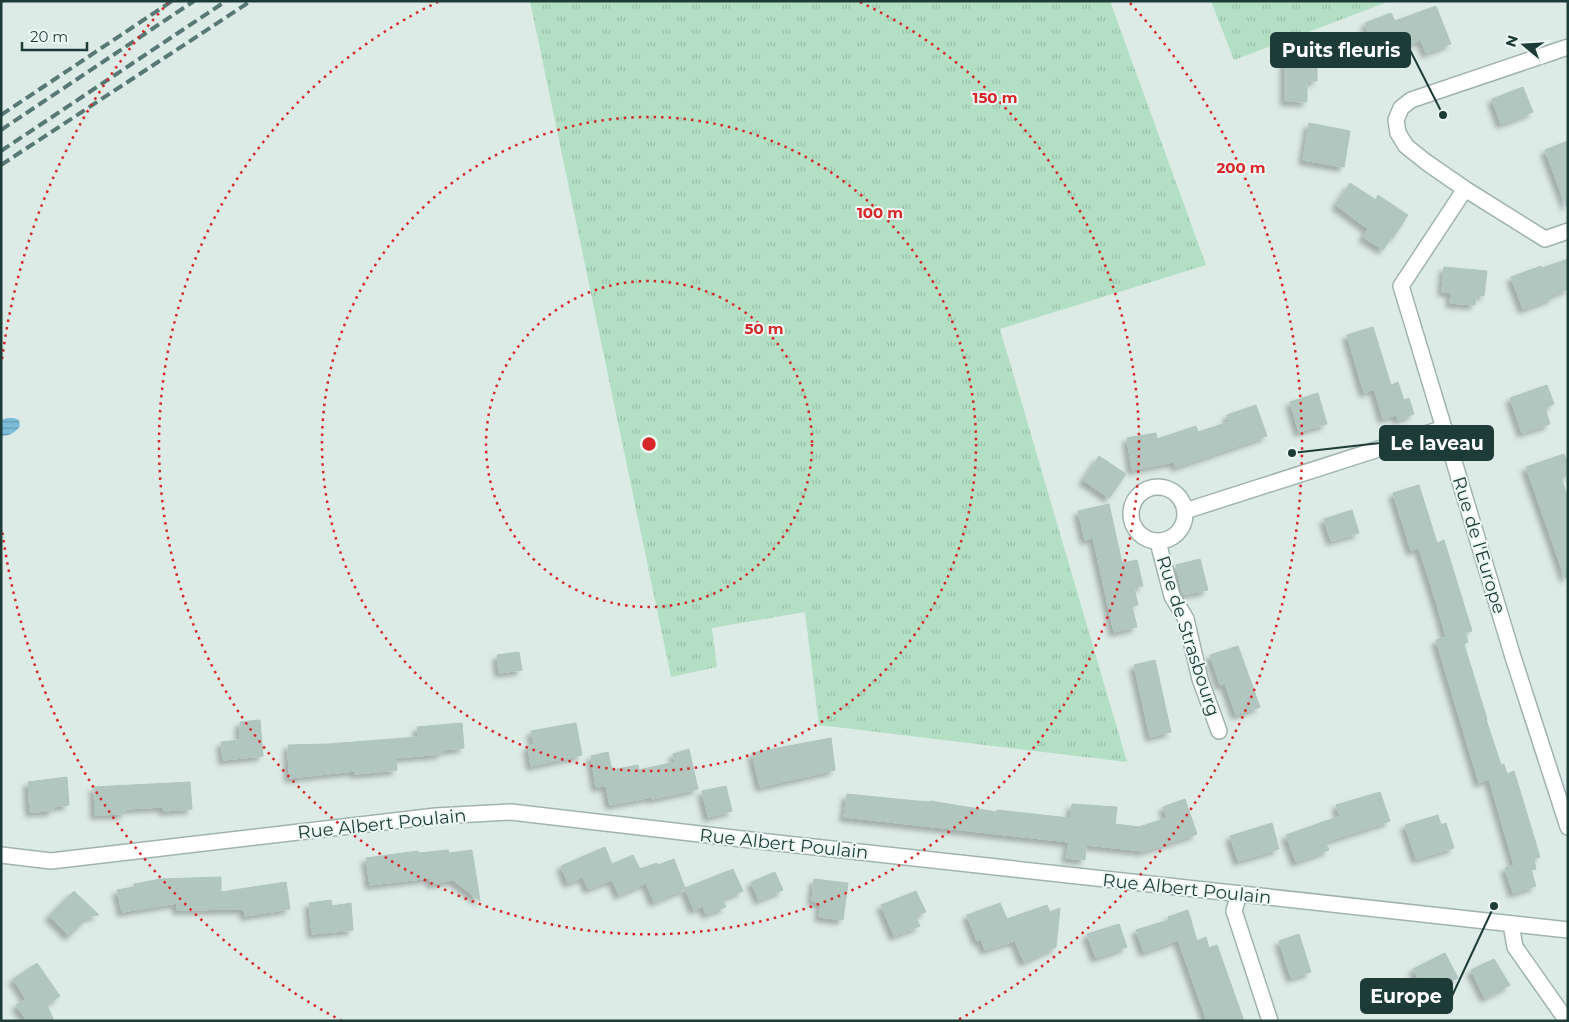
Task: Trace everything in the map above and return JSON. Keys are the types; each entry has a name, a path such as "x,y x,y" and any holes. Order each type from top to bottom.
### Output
{"street":[{"path":"1568,47 1411,100 1401,108 1396,120 1398,133 1406,146 1465,190 1546,239 1568,231"},
{"name":"Rue de l'Europe","path":"1465,190 1401,286 1513,657 1568,827"},
{"path":"1185,511 1444,428"},
{"name":"Rue de Strasbourg","path":"1162,486 1178,495 1183,502 1185,520 1182,529 1175,536 1158,542 1141,536 1135,530 1131,522 1130,512 1137,496 1144,490 1162,486"},
{"name":"Rue de Strasbourg","path":"1158,542 1172,596 1186,619 1200,679 1220,731"},
{"name":"Rue Albert Poulain","path":"1,855 51,861 436,816 511,812 1568,930"},
{"path":"1239,894 1234,911 1270,1021"},
{"path":"1511,924 1516,947 1567,1021"}],"green space":[{"path":"530,1 1110,1 1206,265 1000,329 1127,762 819,725 805,612 712,628 717,667 671,677"},
{"path":"1211,1 1390,1 1234,60"}],"water":[{"path":"7,418 19,420 20,426 12,433 1,436 1,420"}],"building":[{"path":"1436,6 1451,44 1426,53 1421,40 1377,57 1365,23 1391,13 1395,21"},
{"path":"1285,60 1317,61 1317,81 1307,81 1307,102 1285,101"},
{"path":"1523,87 1533,112 1501,124 1492,99"},
{"path":"1309,123 1350,131 1344,167 1303,160"},
{"path":"1568,141 1568,205 1566,206 1545,150"},
{"path":"1350,183 1376,200 1378,195 1408,215 1383,250 1363,237 1368,229 1336,205"},
{"path":"1568,259 1568,289 1552,295 1553,298 1523,309 1511,277"},
{"path":"1444,267 1487,271 1484,296 1476,295 1475,305 1450,303 1451,292 1442,292"},
{"path":"1373,327 1391,385 1398,382 1404,400 1409,398 1414,414 1398,420 1396,415 1383,419 1374,389 1364,393 1347,335"},
{"path":"1547,385 1554,404 1545,408 1550,424 1522,433 1510,398"},
{"path":"1318,393 1327,424 1299,432 1290,402"},
{"path":"1256,405 1267,436 1176,467 1174,462 1132,470 1127,438 1156,433 1157,439 1196,426 1198,432 1229,422 1227,415"},
{"path":"1564,454 1568,464 1568,476 1561,478 1568,498 1568,577 1565,578 1526,467"},
{"path":"1099,456 1126,474 1109,498 1083,480"},
{"path":"1419,485 1437,543 1444,540 1472,631 1465,633 1468,642 1464,644 1486,719 1501,765 1504,764 1507,774 1514,771 1540,857 1534,859 1536,869 1531,870 1536,886 1513,893 1505,868 1514,865 1489,779 1479,783 1436,640 1446,637 1438,608 1419,548 1411,551 1393,493"},
{"path":"1109,504 1122,563 1137,560 1143,586 1134,588 1138,605 1132,606 1137,627 1114,632 1093,538 1085,540 1078,511"},
{"path":"1352,510 1359,533 1331,541 1324,519"},
{"path":"1200,559 1208,590 1183,595 1176,565"},
{"path":"1238,646 1260,707 1236,715 1225,684 1220,685 1210,655"},
{"path":"519,652 522,670 499,673 497,655"},
{"path":"1155,660 1171,732 1150,737 1134,665"},
{"path":"260,720 263,756 223,760 221,742 240,740 240,722"},
{"path":"462,723 464,748 442,750 442,754 396,758 397,770 355,774 355,771 289,778 288,745 418,737 417,727"},
{"path":"576,723 582,755 531,766 528,746 534,745 531,731"},
{"path":"831,738 835,770 760,787 752,753"},
{"path":"689,749 698,789 652,799 652,797 610,805 606,786 596,787 591,756 608,752 612,770 638,765 639,770 675,762 673,754"},
{"path":"67,777 69,805 53,807 53,811 30,812 28,782"},
{"path":"190,782 192,809 164,811 163,807 125,809 125,814 95,815 94,787"},
{"path":"726,786 732,811 708,817 702,791"},
{"path":"1380,792 1390,821 1325,842 1329,850 1296,862 1286,835 1340,816 1336,805"},
{"path":"847,794 930,801 997,812 997,810 1070,818 1072,804 1117,807 1115,824 1139,827 1167,818 1163,807 1185,799 1197,834 1144,851 1086,845 1085,860 1066,858 1069,842 844,817"},
{"path":"1438,815 1441,825 1446,823 1454,848 1416,859 1405,825"},
{"path":"1272,823 1279,849 1238,861 1230,836"},
{"path":"605,847 612,864 633,855 640,869 674,859 685,888 733,869 743,891 722,899 726,907 706,914 703,906 694,910 685,889 654,902 646,883 619,895 612,880 588,889 583,877 568,883 561,866"},
{"path":"448,850 449,853 472,850 480,901 453,880 431,884 430,878 370,885 366,858 418,851 419,853"},
{"path":"775,872 783,890 759,900 751,882"},
{"path":"221,877 221,892 286,882 290,909 245,916 244,909 177,910 177,903 122,912 117,890 134,887 134,884 161,879"},
{"path":"814,879 848,883 843,920 819,917 821,903 812,901"},
{"path":"74,891 99,915 86,917 69,936 49,916"},
{"path":"916,891 926,912 915,916 920,926 894,936 881,905"},
{"path":"331,900 332,906 351,903 353,930 312,934 309,903"},
{"path":"1000,903 1007,919 1047,905 1050,912 1060,908 1056,947 1024,962 1015,941 985,950 981,940 977,941 967,915"},
{"path":"1188,910 1197,941 1206,937 1209,948 1217,945 1244,1021 1207,1021 1178,940 1144,952 1136,930 1169,920 1168,917"},
{"path":"1119,924 1127,947 1096,958 1087,934"},
{"path":"1299,934 1311,972 1291,978 1279,941"},
{"path":"1445,953 1458,978 1426,993 1413,969"},
{"path":"1494,959 1510,985 1485,998 1471,970"},
{"path":"37,963 60,996 47,1005 54,1021 27,1021 16,1005 26,999 13,979"}],"railway":[{"path":"1,115 172,1"},
{"path":"1,130 194,1"},
{"path":"1,151 226,1"},
{"path":"1,165 251,1"}],"place":[{"name":"Puits fleuris","path":"1443,115"},
{"name":"Le laveau","path":"1292,453"},
{"name":"Europe","path":"1494,906"}]}
